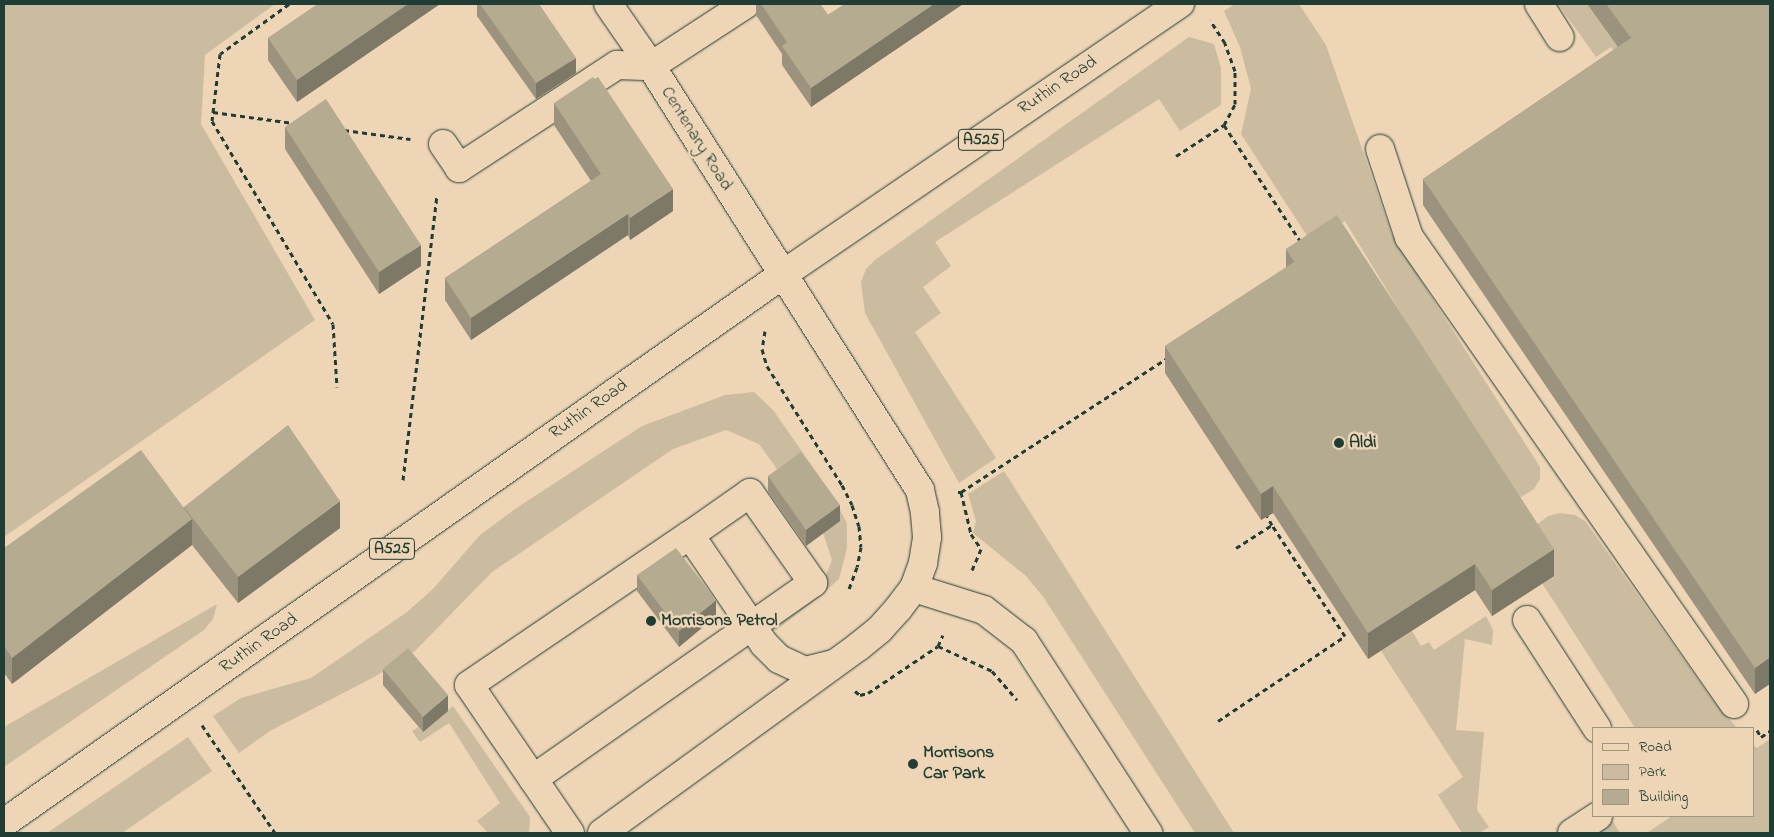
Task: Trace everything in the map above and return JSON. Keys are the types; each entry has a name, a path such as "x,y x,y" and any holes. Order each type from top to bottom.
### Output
{"main road":[{"name":"Centenary Road","path":"608,4 651,66 920,490 925,512 927,537 923,563 914,588"},
{"path":"442,144 459,168 617,65 651,66 746,4"},
{"name":"Ruthin Road","path":"4,823 782,275 1180,4"},
{"path":"1539,4 1560,37"},
{"path":"1380,148 1409,237 1734,704"},
{"path":"533,779 813,583 750,493 470,685 533,779 570,833"},
{"path":"690,535 764,644 779,659 805,670 836,663"},
{"path":"602,833 836,663 880,628 914,588 984,610 1024,641 1148,833"},
{"path":"1527,620 1596,727"},
{"path":"1572,833 1596,817"}],"path":[{"path":"289,4 220,54 212,121 333,324 337,387"},
{"path":"1176,156 1224,125 1235,104 1235,71 1225,44 1205,12"},
{"path":"213,112 299,124"},
{"path":"1224,125 1306,250"},
{"path":"337,129 442,144"},
{"path":"403,480 438,182 459,168"},
{"path":"961,492 1173,355"},
{"path":"1218,721 1345,636 1266,516"},
{"path":"1236,548 1272,525"},
{"path":"183,698 275,833"}],"green space":[{"path":"4,4 275,4 205,55 201,124 315,320 4,537"},
{"path":"1235,4 1299,4 1326,45 1392,235 1540,467 1540,479 1534,489 1515,501 1345,221 1311,242 1241,134 1251,89 1240,47 1224,11"},
{"path":"1558,4 1587,4 1613,40 1665,4 1626,68 1611,47 1596,57"},
{"path":"1189,37 1214,44 1221,68 1221,105 1180,131 1159,99 935,242 951,266 923,287 941,313 915,332 996,458 959,483 865,313 861,282 866,269 875,260"},
{"path":"754,392 773,410 829,490 847,523 847,548 839,579 818,598 776,630 772,625 820,590 832,560 823,533 759,444 726,430 673,449 492,572 415,651 376,676 270,731 239,753 213,716 241,698 311,678 407,612 433,589 480,535 515,509 642,426 725,395"},
{"path":"1004,471 1234,833 1195,833 1044,598 1026,576 973,533 976,521 968,494"},
{"path":"1560,513 1575,515 1585,521 1712,699 1736,727 1634,727 1542,583 1526,533 1548,516"},
{"path":"217,604 213,619 204,630 4,767 4,727"},
{"path":"1486,616 1493,630 1492,645 1465,639 1456,730 1484,732 1477,810 1489,827 1479,833 1462,833 1438,795 1463,777 1381,651 1412,631 1421,646 1429,642 1434,650"},
{"path":"453,706 530,817 529,833 488,833 477,821 500,803 449,723 420,742 412,731 418,727 423,732"},
{"path":"188,737 212,771 122,833 47,833"},
{"path":"1770,739 1770,833 1647,833 1671,817 1754,817 1754,746 1757,748"},
{"path":"1612,820 1620,833 1590,833"}],"building":[{"path":"318,4 408,4 297,80 268,38"},
{"path":"480,4 539,4 576,58 536,83"},
{"path":"761,4 820,4 828,15 845,4 934,4 811,88 782,46 787,42"},
{"path":"1606,4 1770,4 1770,657 1755,668 1423,179 1631,38"},
{"path":"593,77 595,79 598,77 673,189 630,218 628,214 471,318 445,278 601,174 554,103"},
{"path":"326,99 421,245 379,272 285,127"},
{"name":"Aldi","path":"1337,215 1554,549 1492,590 1475,564 1368,633 1273,486 1261,494 1165,346 1294,262 1286,249"},
{"path":"288,425 340,501 238,577 184,507"},
{"path":"141,450 192,519 12,658 4,646 4,548"},
{"path":"801,452 840,505 806,530 768,476"},
{"path":"676,548 716,600 679,631 637,575"},
{"path":"408,648 448,695 423,717 383,669"}],"place":[{"name":"Aldi","path":"1339,443"},
{"name":"Morrisons Petrol","path":"651,621"},
{"name":"Morrisons Car Park","path":"913,764"}]}
